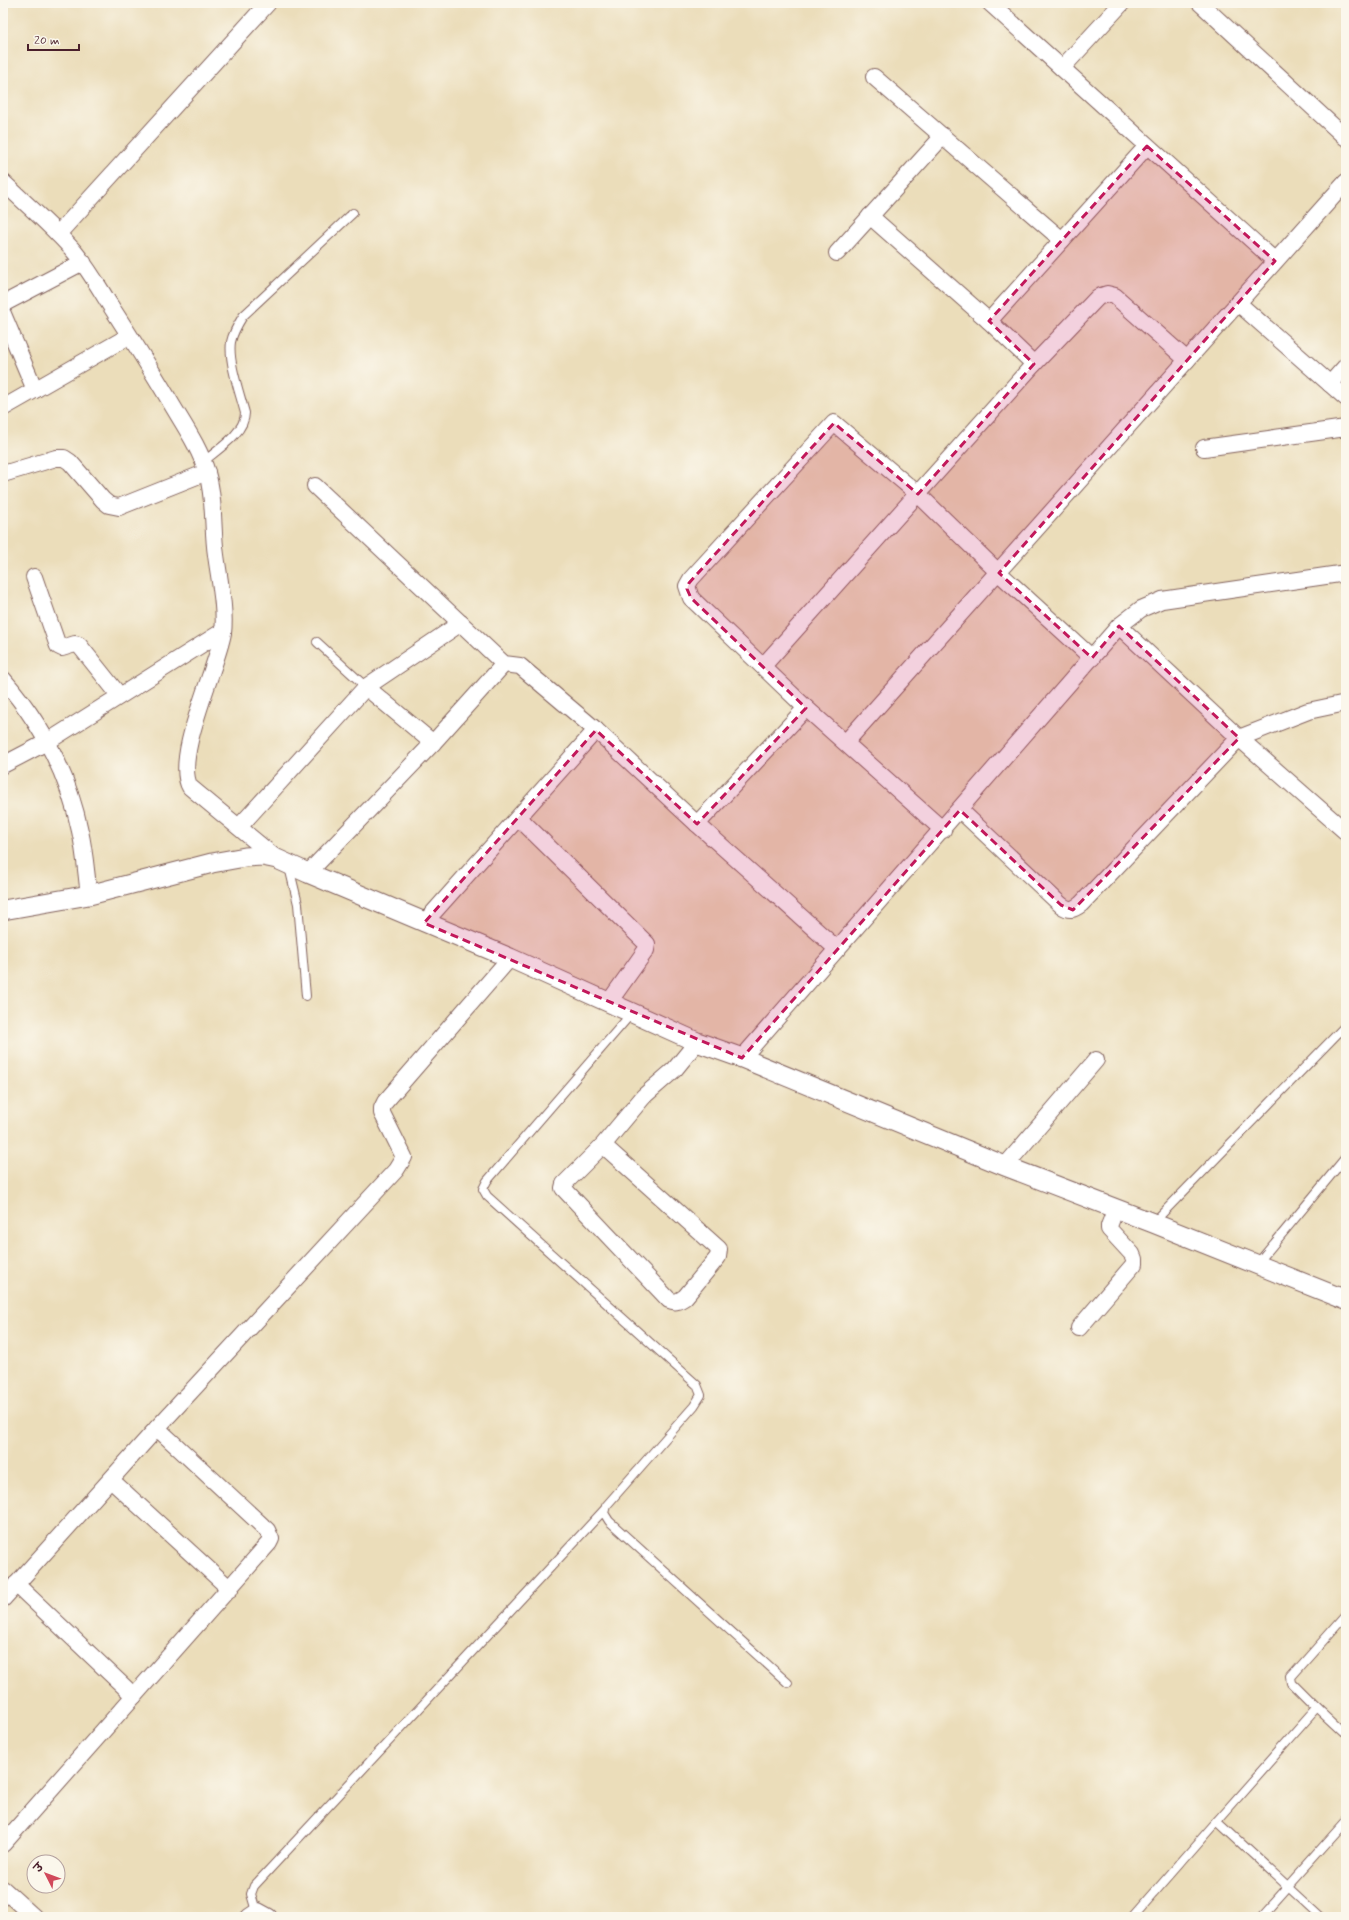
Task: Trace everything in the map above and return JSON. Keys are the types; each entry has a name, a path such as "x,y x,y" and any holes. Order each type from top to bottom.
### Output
{"street":[{"path":"58,234 268,3"},
{"path":"990,3 1275,261"},
{"path":"1062,68 1122,3"},
{"path":"1200,3 1346,138"},
{"path":"874,77 1062,240"},
{"path":"837,253 943,136"},
{"path":"989,321 1147,146"},
{"path":"846,742 999,573 1186,360 1346,182"},
{"path":"5,188 58,234 83,262 187,430 205,467 212,500 214,542 220,587 223,631 214,665 188,747 185,770 190,787 283,861 308,873 510,958 697,1042 742,1058 1005,1166 1116,1208 1346,1300"},
{"path":"870,216 989,321 1034,364"},
{"path":"3,304 83,262"},
{"path":"763,666 1034,364 1095,301 1106,294 1115,296 1186,360"},
{"path":"1238,303 1346,398"},
{"path":"3,314 35,390"},
{"path":"3,408 129,336"},
{"path":"1330,384 1346,366"},
{"path":"943,830 846,742 806,708 691,598 687,586 691,580 834,423 918,494 999,573 1092,658"},
{"path":"1204,448 1346,428"},
{"path":"3,474 56,458 64,458 70,462 103,500 109,505 119,507 205,467"},
{"path":"315,486 504,664 520,666 596,730 697,824 837,950"},
{"path":"742,1058 943,830 1119,626 1141,609 1162,600 1346,573"},
{"path":"34,577 58,646 62,648 75,644 79,645 119,695"},
{"path":"239,827 366,686 461,623"},
{"path":"1119,626 1239,738 1346,832"},
{"path":"3,765 47,742 119,695 223,631"},
{"path":"308,873 433,743 504,664"},
{"path":"3,679 25,705 61,768 73,800 80,831 89,895"},
{"path":"366,686 433,743"},
{"path":"960,810 1061,905 1065,908 1073,910 1081,904 1239,738 1308,711 1346,703"},
{"path":"697,824 806,708"},
{"path":"424,923 596,730"},
{"path":"519,818 647,944 646,950 609,1002"},
{"path":"3,910 89,895 229,859 262,856 283,861"},
{"path":"3,1599 157,1428 396,1170 404,1157 382,1113 385,1102 510,958"},
{"path":"603,1145 719,1249 718,1257 680,1301 676,1302 669,1300 563,1190 564,1184 603,1145 644,1096 675,1069 697,1042"},
{"path":"1005,1166 1096,1060"},
{"path":"1079,1328 1134,1264 1132,1254 1109,1226 1116,1208"},
{"path":"3,1844 266,1548 270,1539 267,1530 157,1428"},
{"path":"111,1480 230,1589"},
{"path":"16,1584 134,1696"},
{"path":"3,1889 24,1914"}],"lane":[{"path":"205,467 239,431 245,421 245,413 231,355 231,343 235,330 243,316 354,213"},
{"path":"317,642 366,686"},
{"path":"283,861 298,904 306,996"},
{"path":"258,1915 251,1894 254,1886 604,1510 694,1406 701,1394 697,1385 487,1196 483,1190 487,1181 633,1013"},
{"path":"1153,1223 1346,1025"},
{"path":"1257,1264 1346,1157"},
{"path":"604,1510 606,1518 609,1521 788,1683"},
{"path":"1346,1616 1291,1677 1292,1682 1346,1735"},
{"path":"1133,1917 1317,1708"},
{"path":"1217,1821 1321,1917"},
{"path":"1260,1917 1346,1821"}],"highlighted area":[{"path":"1147,146 1275,261 999,573 1092,658 1119,626 1239,738 1073,910 1061,905 960,810 742,1058 424,923 596,730 697,824 806,708 691,598 687,589 689,583 834,423 918,494 1034,364 989,321"}]}
